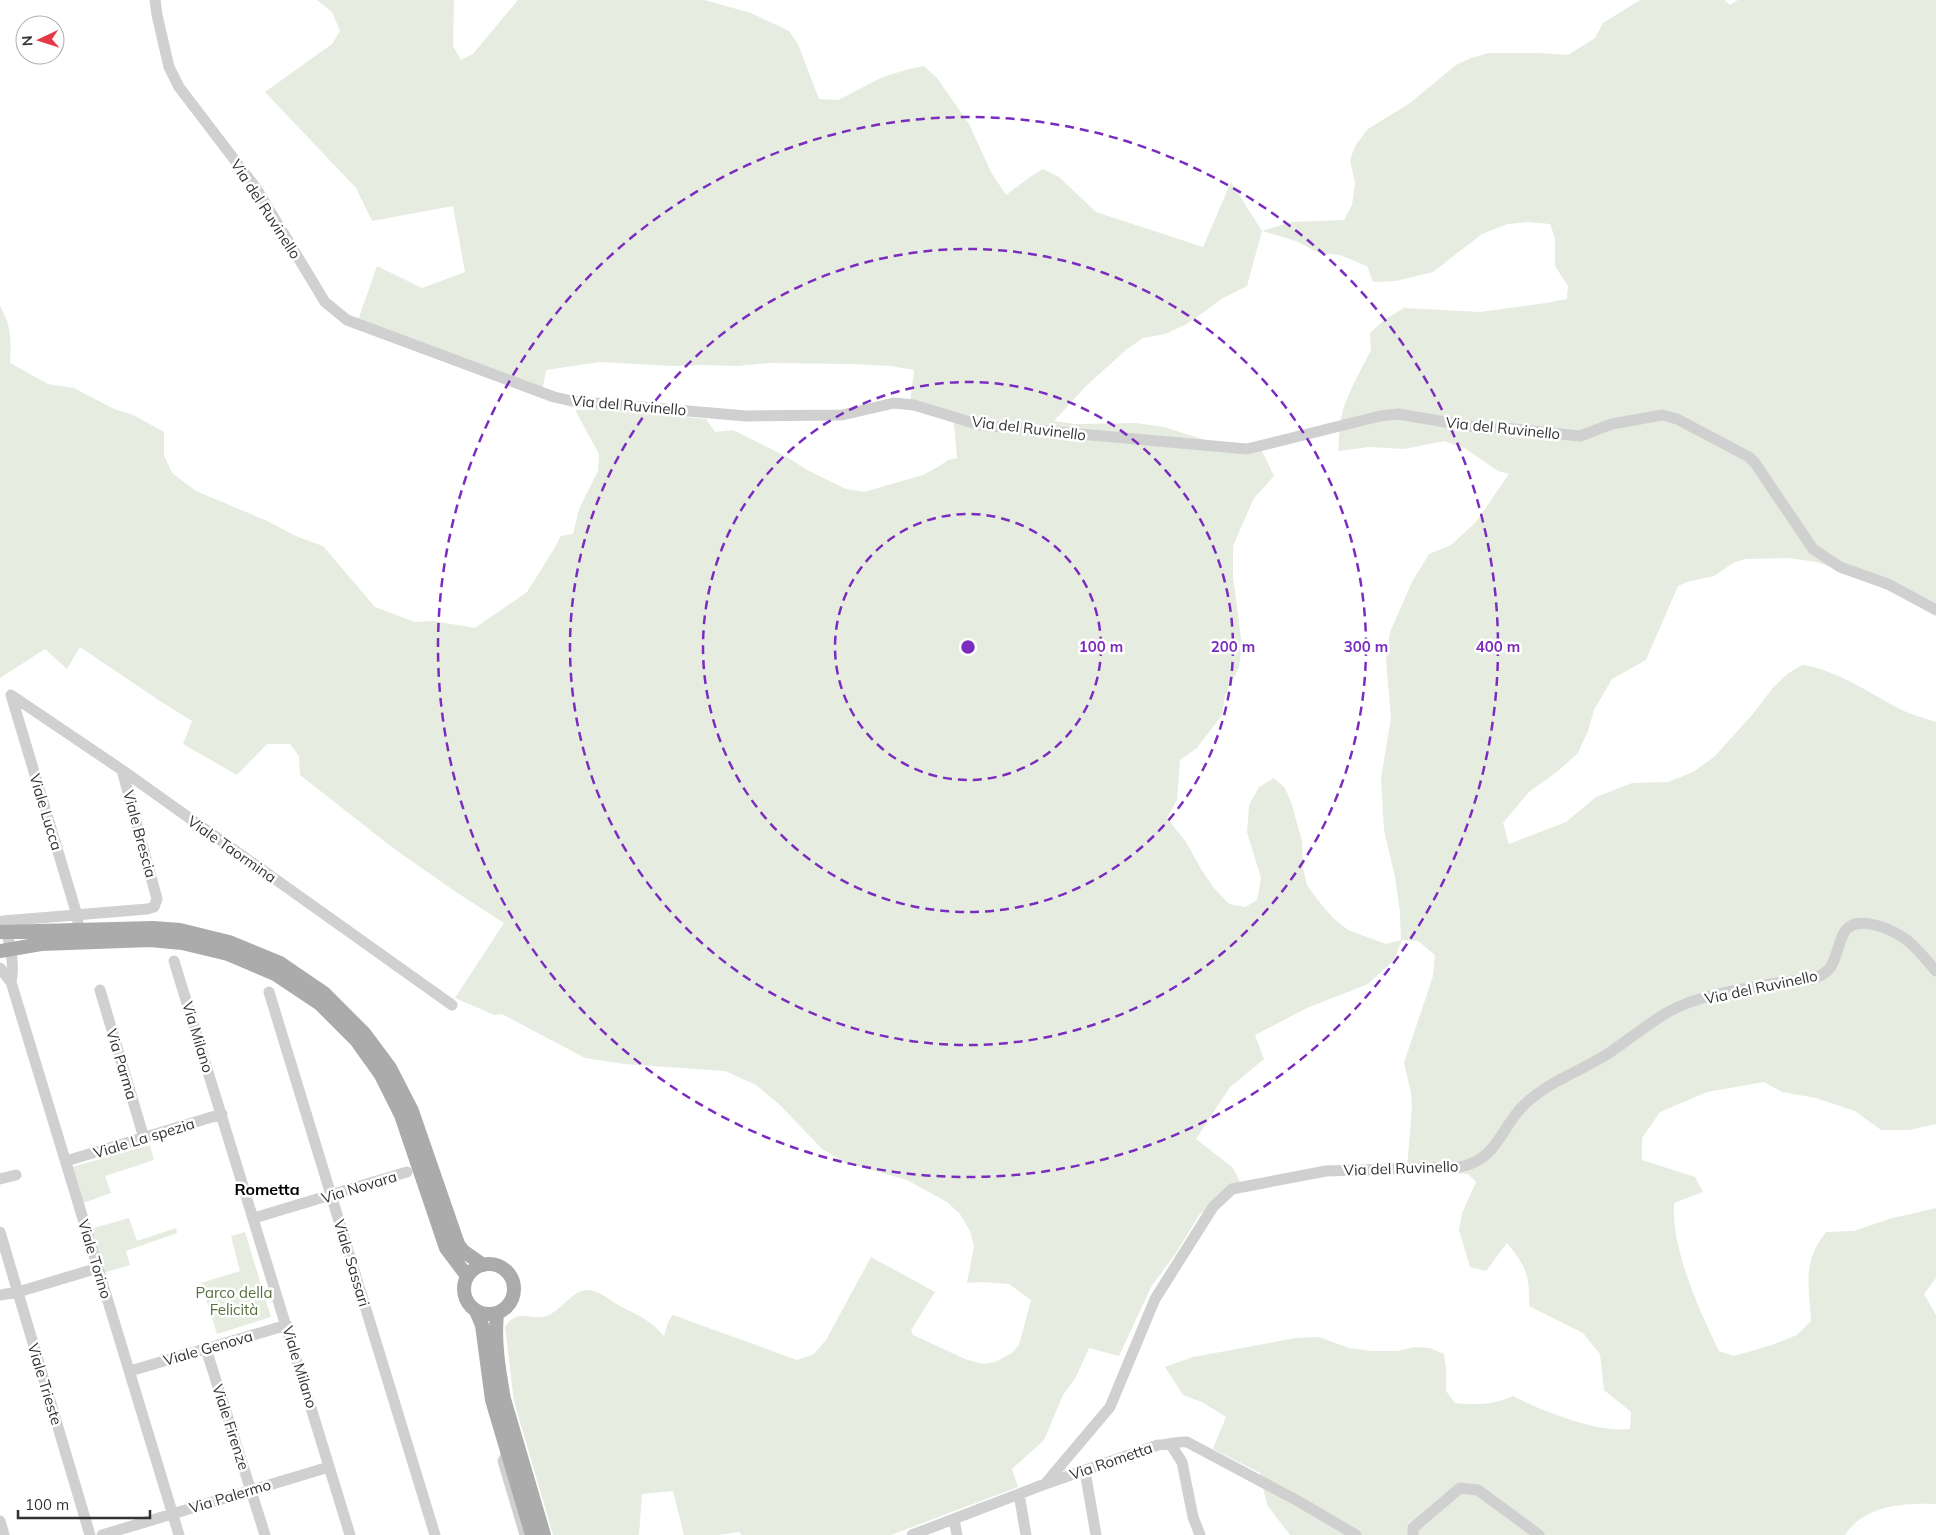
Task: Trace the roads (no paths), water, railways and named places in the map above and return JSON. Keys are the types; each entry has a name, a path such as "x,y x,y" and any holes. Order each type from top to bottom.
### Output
{"main road":[{"path":"2,926 79,931 180,930 229,942 280,964 324,993 364,1033 390,1068 412,1111 458,1244 463,1251 483,1265"},
{"path":"5,950 42,944 150,940 182,942 228,954 276,974 320,1004 356,1040 381,1075 401,1116 446,1248 467,1276"},
{"path":"489,1264 501,1268 513,1281 514,1292 510,1302 504,1310 497,1314 476,1312 468,1305 464,1296 467,1276 474,1269 483,1265 489,1264"},
{"path":"476,1312 482,1326 492,1400 532,1535"},
{"path":"497,1314 495,1330 504,1399 544,1535"}],"street":[{"name":"Via del Ruvinello","path":"156,0 157,15 169,67 179,87 256,188 325,302 347,320 554,397 572,401 746,416 842,415 894,403 914,405 980,425 1247,450 1380,416 1398,414 1487,429 1504,428 1580,436 1612,424 1662,415 1677,419 1749,457 1755,463 1813,550 1840,567 1902,590 1936,610"},
{"name":"Viale Taormina","path":"11,695 122,770 452,1005"},
{"name":"Viale Lucca","path":"11,695 77,914 79,931"},
{"name":"Viale Brescia","path":"77,914 147,909 154,907 157,899 122,770"},
{"path":"2,926 77,914"},
{"name":"Via del Ruvinello","path":"1045,1484 1110,1407 1155,1300 1213,1206 1232,1189 1326,1171 1360,1168 1459,1167 1472,1165 1492,1150 1522,1107 1534,1097 1569,1074 1613,1051 1645,1026 1670,1011 1702,999 1778,983 1811,979 1826,973 1836,960 1844,932 1852,925 1869,924 1884,927 1899,934 1910,942 1936,971"},
{"name":"Viale Torino","path":"2,926 5,950 13,977 11,982"},
{"name":"Via Milano","path":"174,961 222,1114"},
{"name":"Viale Torino","path":"0,968 11,982 179,1535"},
{"name":"Via Parma","path":"100,990 144,1138"},
{"name":"Viale Sassari","path":"270,992 434,1535"},
{"name":"Viale La spezia","path":"66,1161 222,1114"},
{"name":"Viale Milano","path":"222,1114 350,1535"},
{"name":"Via Novara","path":"254,1218 407,1172"},
{"path":"0,1179 16,1176"},
{"name":"Viale Trieste","path":"0,1232 90,1535"},
{"path":"0,1295 18,1292 98,1268"},
{"name":"Viale Genova","path":"130,1371 287,1325"},
{"name":"Viale Firenze","path":"206,1349 252,1489 265,1535"},
{"name":"Via Rometta","path":"912,1535 1045,1484 1158,1445 1171,1444 1178,1441 1187,1442 1298,1501 1356,1535"},
{"path":"1171,1444 1182,1462 1193,1516 1200,1535"},
{"path":"508,1453 503,1461 524,1535"},
{"name":"Via Palermo","path":"102,1535 329,1467"},
{"path":"1085,1471 1096,1535"},
{"path":"1413,1535 1413,1528 1460,1488 1478,1490 1539,1535"},
{"path":"1019,1494 1026,1535"},
{"path":"954,1519 957,1535"},
{"path":"0,1521 4,1535"}],"district":[{"name":"Rometta","path":"267,1189"}],"park label":[{"name":"Parco della Felicità","path":"234,1300"}]}
